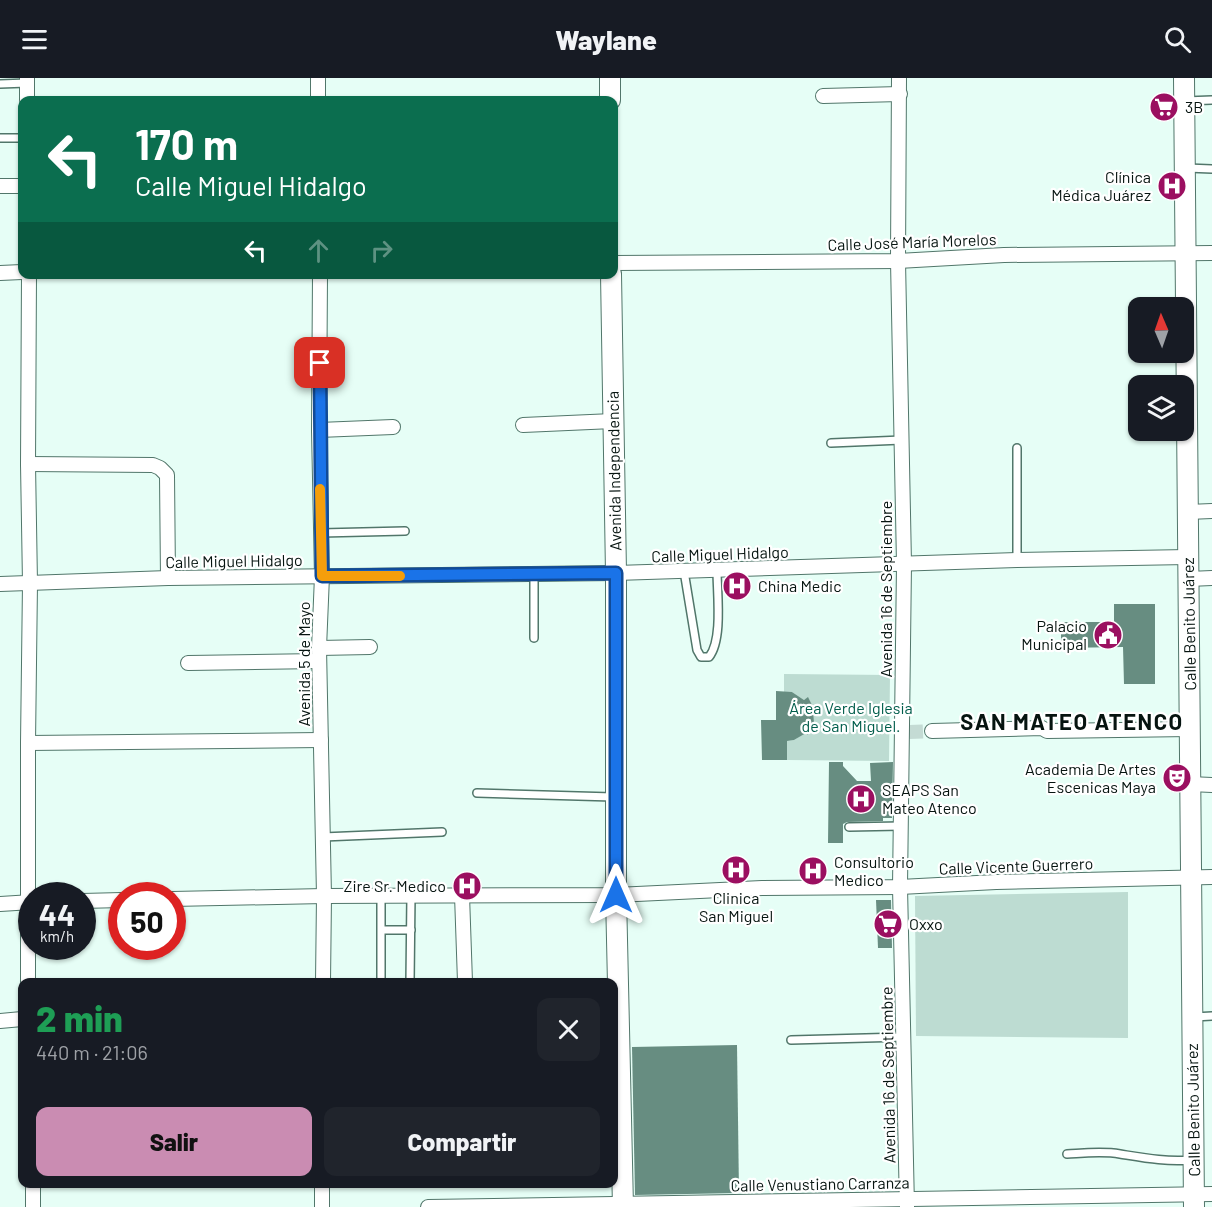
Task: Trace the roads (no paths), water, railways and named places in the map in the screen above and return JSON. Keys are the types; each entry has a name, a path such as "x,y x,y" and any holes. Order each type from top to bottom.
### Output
{"main road":[{"path":"610,78 610,96"},
{"name":"Calle Benito Juárez","path":"1184,78 1191,878 1202,1016 1194,1160 1200,1198"},
{"name":"Avenida Independencia","path":"611,279 616,573 618,978"},
{"name":"Avenida Independencia","path":"618,984 623,1205"}],"street":[{"path":"318,78 318,96"},
{"name":"Avenida 16 de Septiembre","path":"899,78 898,261 906,732 900,887 907,1203"},
{"path":"27,80 27,96"},
{"path":"823,96 900,94"},
{"path":"0,186 18,186"},
{"name":"Calle José María Morelos","path":"618,262 898,261 1004,255 1212,253"},
{"path":"0,273 18,272"},
{"path":"29,279 30,882"},
{"name":"Avenida 5 de Mayo","path":"320,279 319,429 322,576 319,654 324,896 323,978"},
{"path":"523,425 613,421"},
{"path":"319,429 393,427"},
{"path":"28,465 153,465 160,468 167,476 168,485 168,578"},
{"path":"1188,512 1212,511"},
{"name":"Calle Miguel Hidalgo","path":"0,584 168,578 616,573 1188,557"},
{"path":"1189,579 1212,578"},
{"path":"188,663 319,654 370,647"},
{"path":"932,731 1042,728 1047,730 1190,729"},
{"path":"28,743 321,740"},
{"path":"1190,784 1212,785"},
{"name":"Calle Vicente Guerrero","path":"186,899 381,895 616,895 762,888 900,887 996,882 1212,878"},
{"path":"462,895 465,978"},
{"path":"0,904 18,903"},
{"path":"28,978 29,960"},
{"path":"0,1021 18,1020"},
{"path":"33,1188 33,1207"},
{"path":"322,1188 322,1207"},
{"name":"Calle Venustiano Carranza","path":"428,1207 1200,1198"}],"lane":[{"path":"0,84 27,80"},
{"path":"1184,101 1212,100"},
{"path":"0,138 18,138"},
{"path":"1185,168 1212,169"},
{"path":"831,443 902,440"},
{"path":"1017,448 1017,560"},
{"path":"321,533 405,531"},
{"path":"684,571 697,650 701,657 709,657 714,651 717,637 717,570"},
{"path":"534,574 534,638"},
{"path":"477,793 616,797"},
{"path":"849,827 901,826"},
{"path":"323,837 442,832"},
{"path":"381,895 381,978"},
{"path":"410,978 411,895"},
{"path":"382,930 411,930"},
{"path":"791,1040 903,1037"},
{"path":"1067,1154 1119,1154 1155,1161 1194,1160"}],"tunnel":[{"path":"909,732 932,731"}],"place":[{"name":"3B","path":"1164,107"},
{"name":"Clínica Médica Juárez","path":"1172,186"},
{"name":"China Medic","path":"737,586"},
{"name":"Palacio Municipal","path":"1108,635"},
{"name":"Academia De Artes Escenicas Maya","path":"1177,778"},
{"name":"SEAPS San Mateo Atenco","path":"861,799"},
{"name":"Clinica San Miguel","path":"736,870"},
{"name":"Consultorio Medico","path":"813,871"},
{"name":"Zire Sr. Medico","path":"467,886"},
{"name":"Oxxo","path":"888,924"}],"district":[{"name":"SAN MATEO ATENCO","path":"1072,722"}],"park label":[{"name":"Área Verde Iglesia de San Miguel.","path":"851,717"}]}
